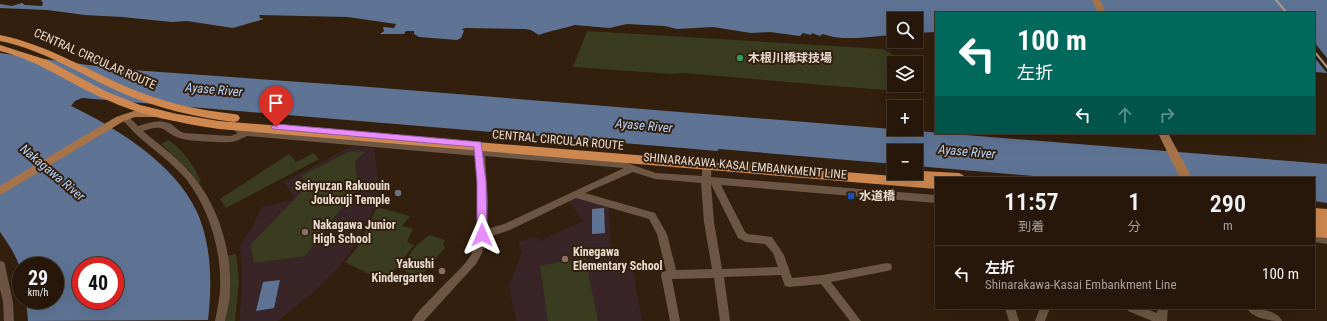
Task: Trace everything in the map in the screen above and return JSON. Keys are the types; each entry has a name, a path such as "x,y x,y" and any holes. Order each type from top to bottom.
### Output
{"highway":[{"name":"CENTRAL CIRCULAR ROUTE","path":"0,38 20,42 47,52 142,97 190,111 224,117 405,134 887,172"},
{"name":"CENTRAL CIRCULAR ROUTE","path":"0,48 20,53 49,65 108,97 130,106 161,114 219,125 935,184"},
{"name":"CENTRAL CIRCULAR ROUTE","path":"923,175 946,177"},
{"path":"1315,208 1327,210"},
{"path":"1315,213 1327,214"},
{"path":"1315,221 1327,222"},
{"path":"1315,232 1327,232"}],"main road":[{"path":"1096,0 1102,12"},
{"name":"SHINARAKAWA-KASAI EMBANKMENT LINE","path":"0,191 120,119 143,113 479,148 707,162 935,184"},
{"path":"1164,135 1185,177"}],"street":[{"path":"120,119 137,130 162,150 188,176 208,204 218,234 223,261 225,289 220,321"},
{"path":"229,123 232,127 246,133 479,148 624,165 655,176 935,199"},
{"path":"137,130 154,124 167,126 184,136 232,139 246,133"},
{"path":"423,319 474,260 478,252 482,235 479,148"},
{"path":"482,235 507,227 575,194 635,169 639,157"},
{"path":"707,162 705,180 709,220 719,273 725,321"},
{"path":"716,181 716,186 741,235 746,238 768,240 780,254 784,271 789,283 823,279 886,267"},
{"path":"575,194 652,216 662,234 672,275"},
{"path":"1315,238 1327,240"},
{"path":"1,270 8,302 9,321"},
{"path":"675,321 666,275 784,271"},
{"path":"823,279 856,321"},
{"path":"1010,309 1014,321"},
{"path":"1040,321 1045,309"},
{"path":"1134,309 1162,321 1163,309"},
{"path":"1254,309 1276,321"}],"shaded area":[{"name":"Nakagawa Junior High School","path":"352,146 374,148 378,177 378,201 353,248 337,269 311,294 278,321 239,321 242,293 240,245 252,227 262,207 293,200 293,195 284,182"},
{"name":"Kinegawa Elementary School","path":"576,196 609,205 611,267 632,265 642,321 516,321 509,285 522,253 518,242 536,237 540,241 583,221 568,200"}],"green space":[{"path":"587,31 883,49 894,55 887,56 887,90 683,73 672,74 573,67"},
{"path":"169,140 188,159 201,182 199,183 188,169 161,144"},
{"path":"351,151 365,152 355,161 358,186 305,256 254,263 251,244 308,185 301,176"},
{"path":"314,153 319,159 226,208 220,199 289,154 296,162"},
{"path":"377,207 410,216 402,226 413,229 407,242 414,245 385,282 345,262 357,248"},
{"path":"429,235 445,240 443,244 445,248 419,278 400,268 416,246"},
{"path":"236,254 239,281 235,321 225,321 227,312 226,256"},
{"path":"585,257 598,321 548,321 540,266"}],"water":[{"path":"41,0 1327,0 1327,73 1315,72 1315,12 935,12 935,32 923,33 923,12 887,12 887,36 858,38 840,38 823,34 820,36 812,33 811,35 803,33 800,36 770,32 751,33 713,27 677,29 665,26 627,24 609,28 575,25 539,35 531,30 525,29 466,28 462,29 464,31 461,38 457,40 419,37 414,34 414,31 406,31 404,34 380,34 384,31 383,27 394,28 396,24 348,17 259,15 260,18 264,19 233,28 187,21 172,22 85,15 47,10 0,8 0,4 12,6 22,3 25,5 42,6 43,3"},
{"path":"0,53 118,69 357,86 887,129 887,136 923,136 923,132 935,132 935,134 954,134 1327,164 1327,203 1315,201 1315,177 1044,177 923,167 923,144 887,144 887,163 719,149 717,151 82,98 75,101 71,106 107,125 143,149 160,163 187,195 197,212 206,238 210,266 208,320 28,321 27,309 64,309 64,257 15,256 0,232"},
{"path":"604,208 605,233 592,234 592,209"},
{"path":"280,280 274,308 256,311 263,282"}],"pier":[{"path":"1315,43 1327,58 1327,73 1315,58"}],"railway":[{"path":"1276,0 1286,12"},
{"path":"1315,52 1327,67"}],"place":[{"name":"木根川橋球技場","path":"740,58"},
{"name":"Seiryuzan Rakuouin Joukouji Temple","path":"398,193"},
{"name":"水道橋","path":"851,196"},
{"name":"Nakagawa Junior High School","path":"305,232"},
{"name":"Kinegawa Elementary School","path":"565,259"},
{"name":"Yakushi Kindergarten","path":"442,271"}],"route":[{"path":"276,127 478,144 482,182 482,235"}],"water label":[{"name":"Ayase River","path":"214,89"},
{"name":"Ayase River","path":"644,125"},
{"name":"Ayase River","path":"967,151"},
{"name":"Nakagawa River","path":"53,172"}]}
